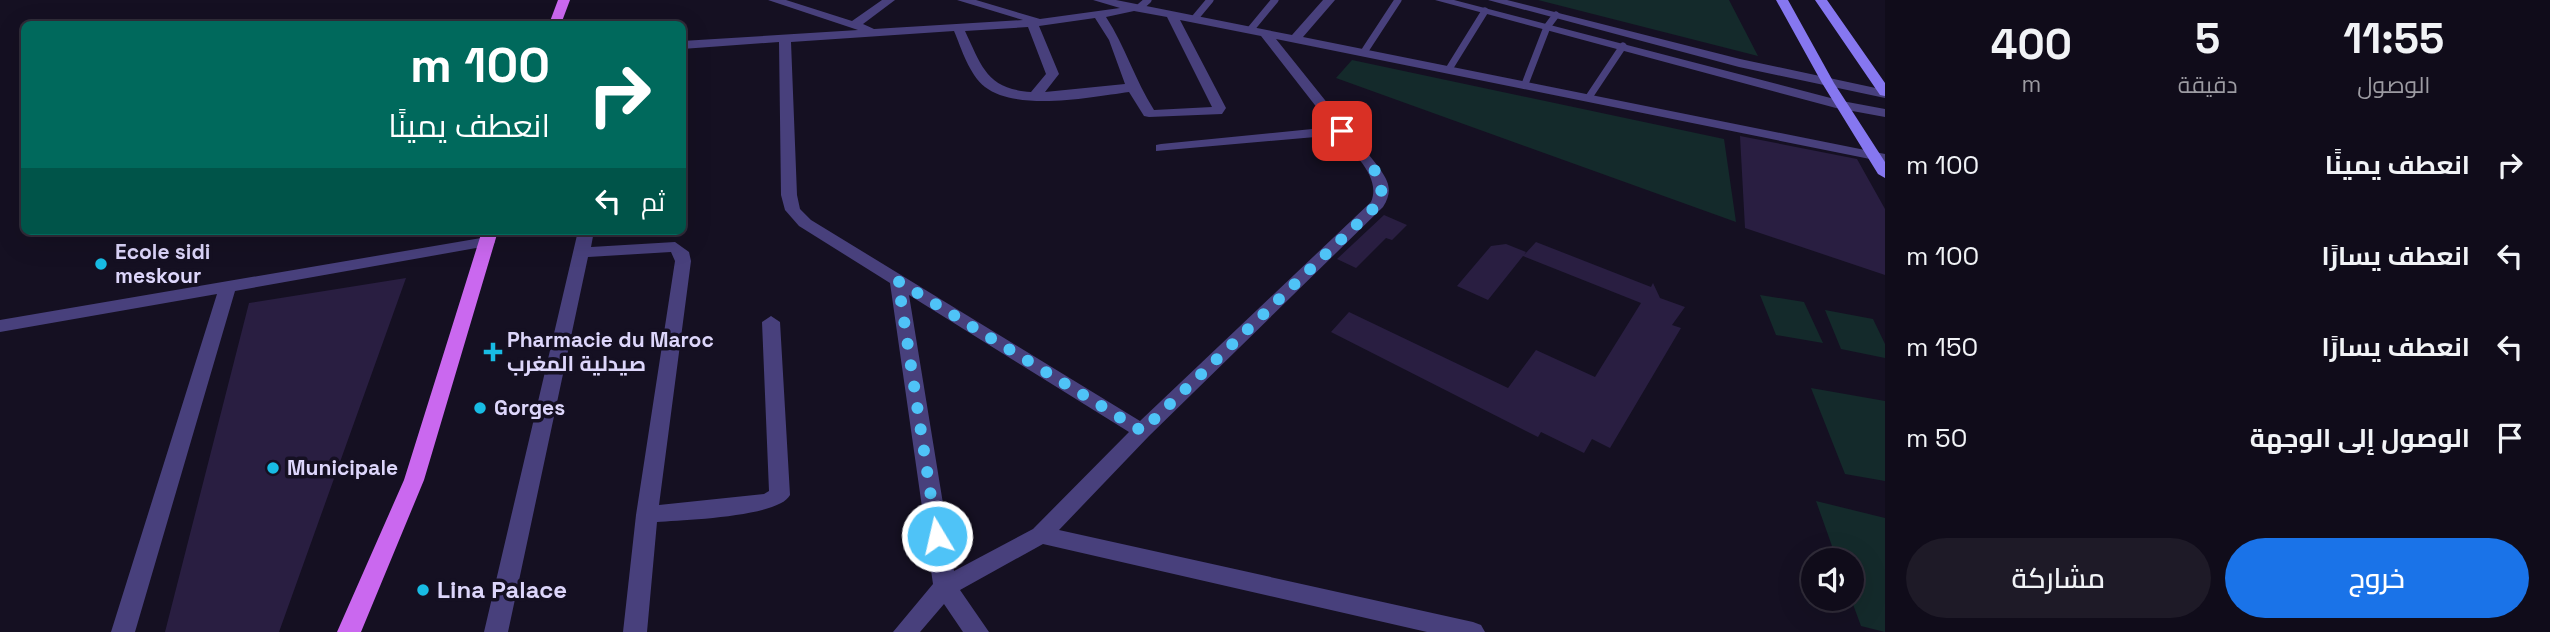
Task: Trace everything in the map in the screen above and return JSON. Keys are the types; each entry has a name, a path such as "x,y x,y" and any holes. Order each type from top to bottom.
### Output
{"main road":[{"path":"556,21 564,0"},
{"path":"349,632 414,480 489,237"}],"street":[{"path":"774,0 879,33"},
{"path":"854,25 889,0"},
{"path":"962,0 1038,22"},
{"path":"1099,0 1144,4 1171,14 1880,157"},
{"path":"1296,39 1329,0"},
{"path":"1441,0 1841,105 1885,113"},
{"path":"1494,0 1828,83 1885,93"},
{"path":"1782,0 1841,105 1880,157 1885,174"},
{"path":"1821,0 1885,93"},
{"path":"686,45 1038,22 1099,15 1144,4"},
{"path":"1099,15 1115,40 1133,88 1149,113 1217,111 1219,108 1171,14"},
{"path":"1035,96 1053,74 1038,22"},
{"path":"958,28 976,68 991,86 1010,95 1035,96 1133,88"},
{"path":"905,632 945,587 1041,535 1142,431 1378,204 1384,194 1382,182 1258,31"},
{"path":"785,39 789,195 793,210 805,223 1142,431"},
{"path":"1161,148 1342,131"},
{"path":"496,632 585,235"},
{"path":"0,326 489,237"},
{"path":"582,252 675,247 681,252 683,261 647,515 635,632"},
{"path":"898,281 945,587 977,632"},
{"path":"123,632 228,286"},
{"path":"647,515 768,502 780,495 771,322"},
{"path":"1041,535 1473,632"}],"lane":[{"path":"1195,18 1210,0"},
{"path":"1258,31 1275,0"},
{"path":"1364,52 1398,0"},
{"path":"1449,69 1485,11"},
{"path":"1525,84 1547,27 1556,15"},
{"path":"1589,97 1623,46"}],"green space":[{"path":"1538,0 1729,0 1758,56"},
{"path":"1352,60 1724,139 1736,222 1336,78"},
{"path":"1760,295 1804,302 1823,343 1776,335"},
{"path":"1825,310 1873,319 1885,344 1885,358 1841,349"},
{"path":"1811,388 1885,401 1885,481 1845,474"},
{"path":"1816,501 1885,518 1885,632 1861,626 1855,611 1864,611 1864,548 1833,548"}],"building":[{"path":"1740,136 1857,159 1885,209 1885,275 1745,228"},
{"path":"1384,215 1407,225 1392,240 1386,238 1356,268 1337,259"},
{"path":"1536,242 1651,287 1653,283 1660,298 1685,307 1672,325 1681,328 1610,448 1592,439 1584,453 1541,432 1538,437 1331,332 1349,312 1508,388 1536,350 1595,377 1641,303 1523,256 1488,300 1457,286 1491,246 1506,244 1526,252 1524,255"},
{"name":"Municipale","path":"406,278 279,632 165,632 249,303"}],"place":[{"name":"Ecole sidi meskour","path":"101,264"},
{"name":"Pharmacie du Maroc صيدلية المغرب","path":"493,352"},
{"name":"Gorges","path":"480,408"},
{"name":"Municipale","path":"273,468"},
{"name":"Lina Palace","path":"423,590"}],"route":[{"path":"937,536 898,281 1142,431 1378,204 1384,194 1382,182 1342,131"}]}
